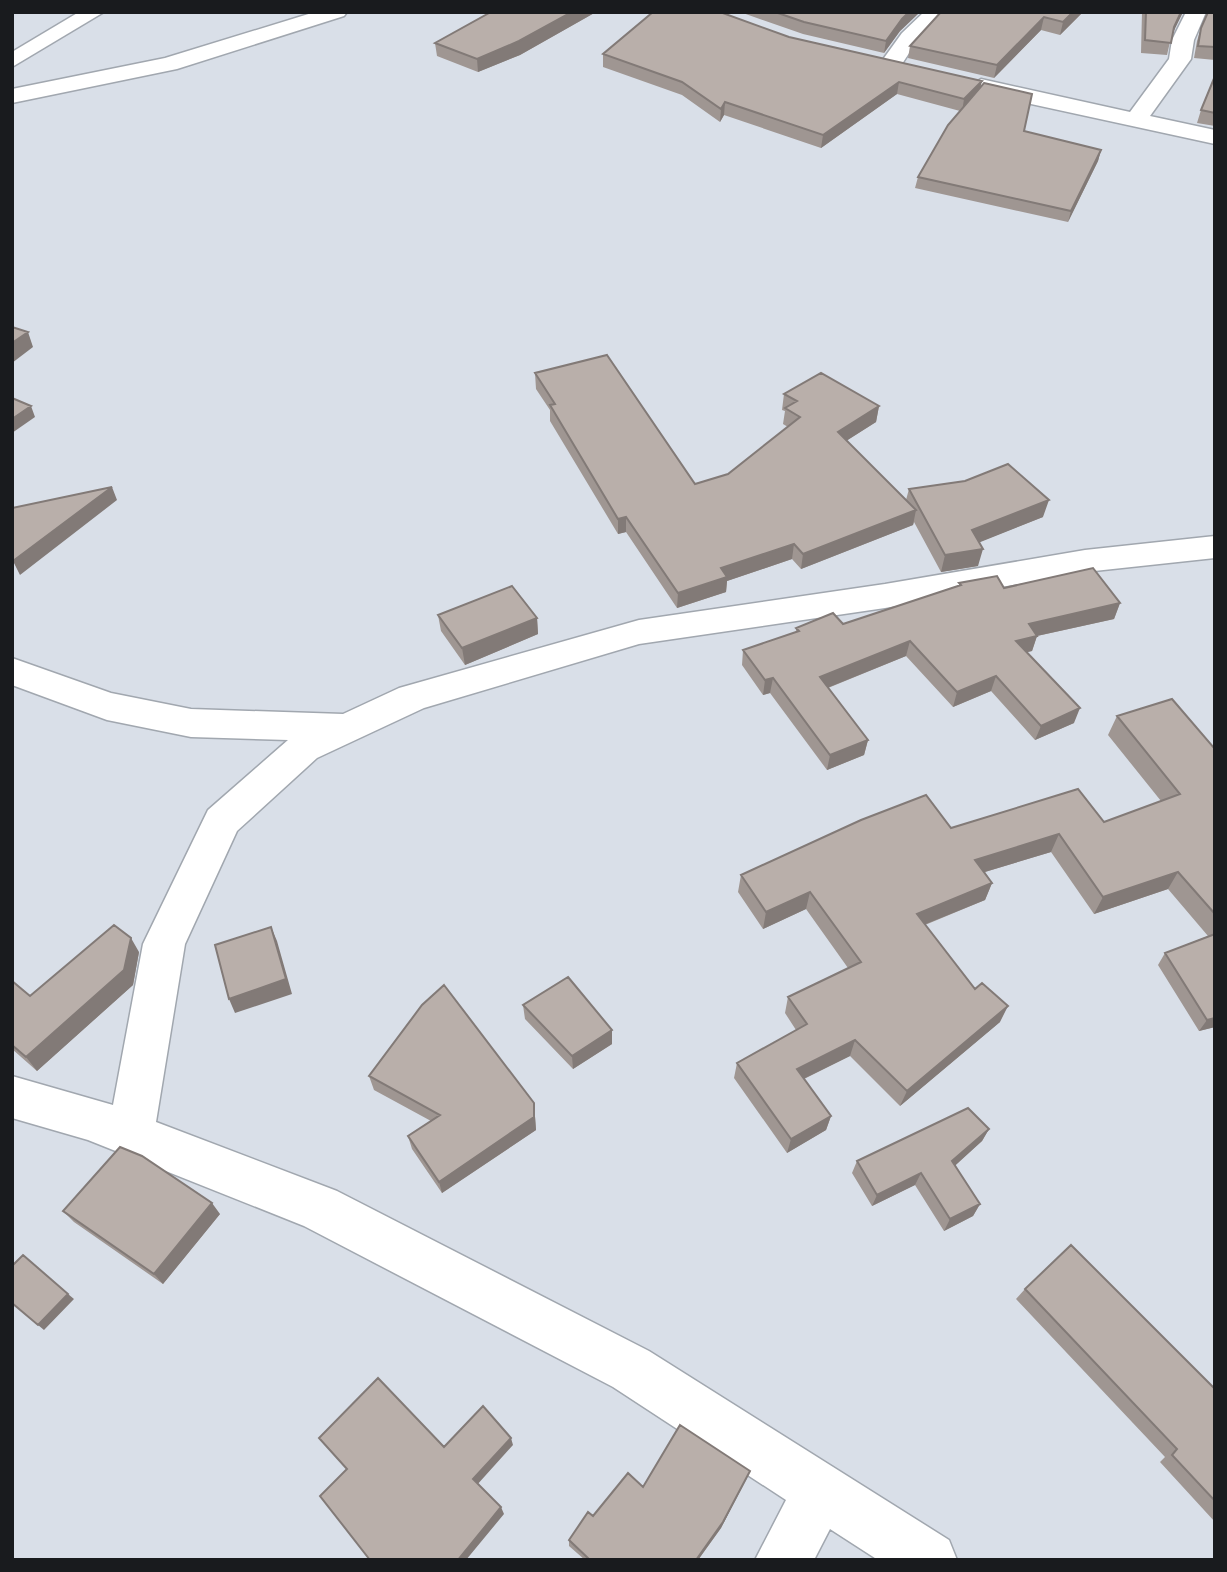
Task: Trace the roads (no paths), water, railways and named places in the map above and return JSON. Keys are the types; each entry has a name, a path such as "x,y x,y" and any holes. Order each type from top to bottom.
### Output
{"main road":[{"path":"12,61 94,12"},
{"path":"12,96 169,64 337,12"},
{"path":"890,65 909,37 936,12"},
{"path":"1136,120 1180,59 1184,40 1196,12"},
{"path":"863,58 915,71"},
{"path":"956,80 1215,137"},
{"path":"131,1134 163,944 222,821 304,748 412,698 639,632 885,596 1085,561 1215,547"},
{"path":"12,671 107,706 191,723 349,727"},
{"path":"19,1110 89,1118 345,1220 631,1369 929,1560"},
{"path":"783,1560 821,1491"}]}
